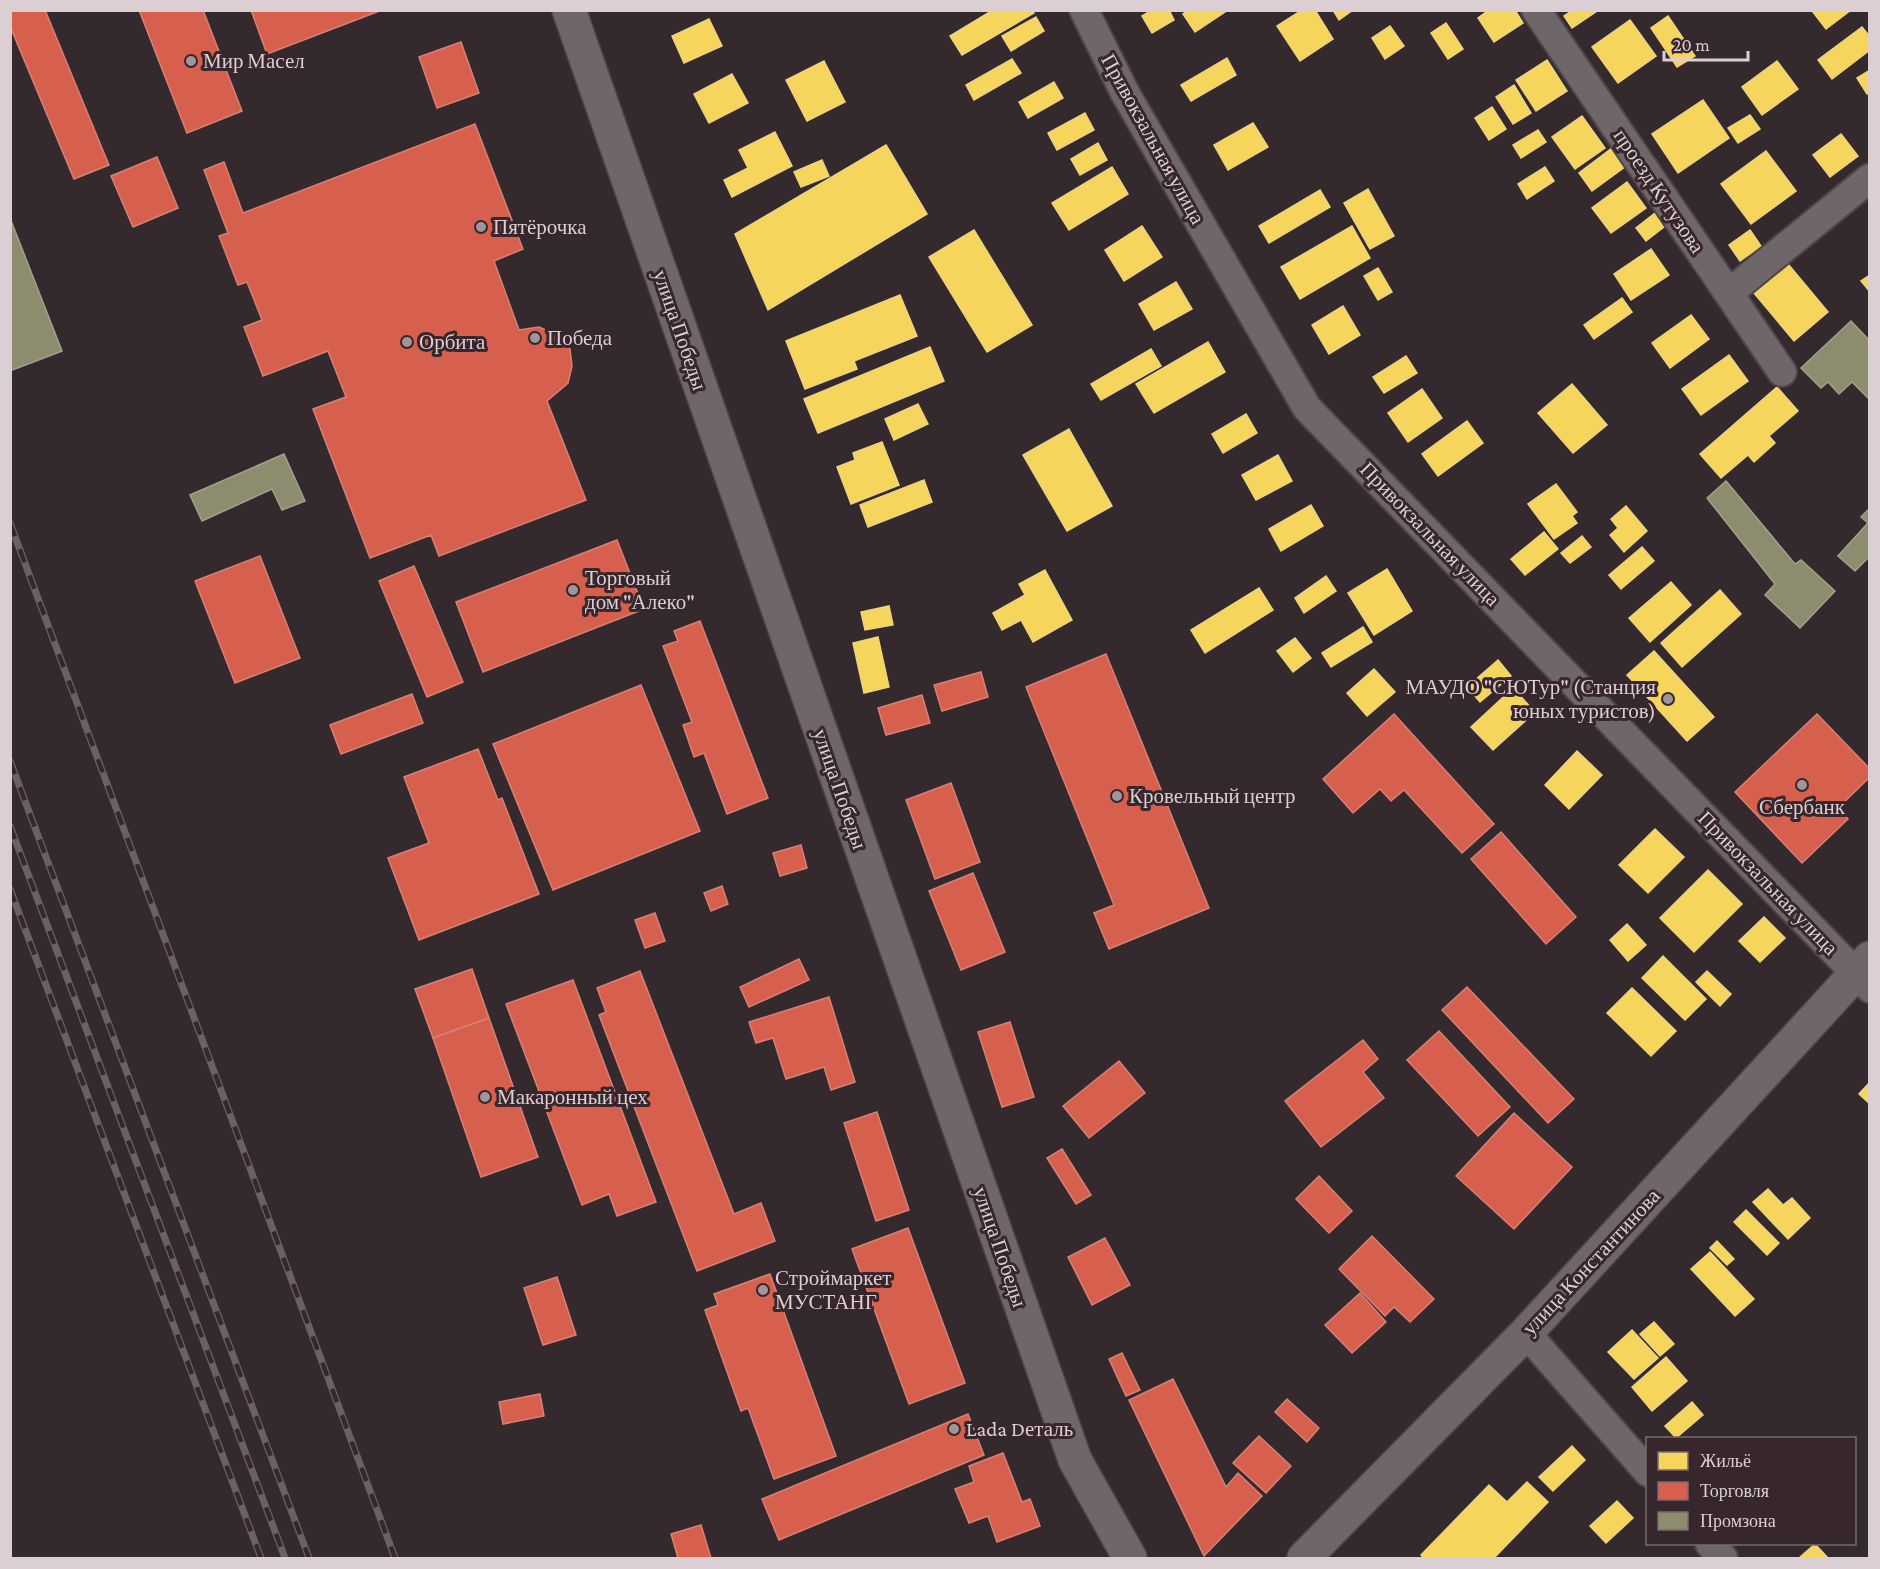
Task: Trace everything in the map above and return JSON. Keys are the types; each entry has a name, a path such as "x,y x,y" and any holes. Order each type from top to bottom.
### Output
{"street":[{"name":"улица Победы","path":"569,10 1074,1460 1130,1558"},
{"name":"Привокзальная улица","path":"1084,10 1125,93 1307,408 1865,973"},
{"name":"проезд Кутузова","path":"1536,10 1782,372"},
{"path":"1729,293 1869,178"},
{"name":"улица Константинова","path":"1304,1558 1526,1333 1865,973"},
{"path":"1526,1333 1646,1471"},
{"path":"1711,1545 1723,1558"}],"building: Жильё":[{"path":"993,10 1033,10 1034,13 962,55 950,36"},
{"path":"1152,10 1169,10 1174,20 1152,33 1142,16"},
{"path":"1189,10 1224,10 1225,12 1195,32 1183,14"},
{"path":"1302,10 1315,10 1333,39 1300,61 1277,26"},
{"path":"1333,10 1353,10 1339,20"},
{"path":"1489,10 1515,10 1523,23 1494,42 1478,18"},
{"path":"1573,10 1597,11 1572,28 1564,16"},
{"path":"1815,10 1851,10 1826,29 1813,12"},
{"path":"1668,16 1695,56 1677,67 1651,28"},
{"path":"1036,17 1044,31 1011,51 1002,36"},
{"path":"709,19 722,46 684,63 672,36"},
{"path":"1630,20 1656,56 1618,83 1592,47"},
{"path":"1446,23 1463,49 1448,59 1431,33"},
{"path":"1390,26 1404,46 1385,59 1372,38"},
{"path":"1862,27 1870,37 1870,50 1832,79 1818,60"},
{"path":"1227,58 1236,75 1191,101 1181,85"},
{"path":"1012,59 1021,73 974,100 966,85"},
{"path":"1547,60 1567,91 1536,111 1516,80"},
{"path":"824,61 845,102 807,121 786,80"},
{"path":"1777,61 1798,89 1762,115 1742,87"},
{"path":"1870,70 1870,92 1867,94 1857,78"},
{"path":"732,74 748,103 709,123 694,94"},
{"path":"1054,82 1063,98 1028,118 1019,102"},
{"path":"1514,85 1531,113 1513,124 1496,97"},
{"path":"1703,100 1729,138 1678,173 1652,134"},
{"path":"1492,107 1506,129 1489,140 1475,118"},
{"path":"1085,113 1094,130 1057,150 1048,133"},
{"path":"1750,115 1760,129 1738,143 1728,128"},
{"path":"1582,116 1605,148 1575,169 1552,137"},
{"path":"1253,123 1268,147 1228,170 1214,145"},
{"path":"1538,130 1546,142 1521,158 1513,145"},
{"path":"775,132 792,166 732,197 724,180 748,168 739,150"},
{"path":"1841,134 1858,156 1830,177 1813,155"},
{"path":"1098,143 1107,160 1080,175 1071,159"},
{"path":"886,145 927,214 768,310 735,234"},
{"path":"1612,148 1626,166 1592,191 1579,173"},
{"path":"1766,151 1796,191 1751,224 1721,184"},
{"path":"822,160 829,176 801,187 794,172"},
{"path":"1112,167 1128,194 1069,230 1052,203"},
{"path":"1545,167 1554,181 1527,199 1518,184"},
{"path":"1627,182 1646,208 1611,233 1592,208"},
{"path":"1368,189 1394,236 1370,249 1344,203"},
{"path":"1320,190 1330,207 1269,243 1259,226"},
{"path":"1655,213 1665,226 1646,241 1636,228"},
{"path":"1142,226 1162,257 1124,281 1105,250"},
{"path":"1352,226 1370,258 1300,299 1281,267"},
{"path":"974,230 1032,325 987,352 929,257"},
{"path":"1750,230 1761,246 1740,261 1729,245"},
{"path":"1651,249 1669,275 1631,300 1614,274"},
{"path":"1788,264 1828,312 1794,341 1754,293"},
{"path":"1378,268 1392,292 1378,300 1364,276"},
{"path":"1870,275 1870,292 1861,281"},
{"path":"1176,282 1192,309 1154,330 1139,304"},
{"path":"900,295 917,336 854,361 857,369 805,389 786,341"},
{"path":"1622,298 1632,312 1594,339 1584,325"},
{"path":"1343,306 1360,335 1329,354 1312,325"},
{"path":"1691,315 1709,339 1670,368 1652,343"},
{"path":"1208,342 1225,372 1154,413 1136,384"},
{"path":"930,347 944,381 818,433 804,399"},
{"path":"1151,349 1161,366 1101,400 1091,384"},
{"path":"1729,355 1748,381 1701,415 1682,389"},
{"path":"1406,356 1417,373 1384,393 1373,377"},
{"path":"1572,384 1607,425 1573,453 1538,413"},
{"path":"1777,387 1798,411 1769,436 1775,443 1754,462 1748,455 1721,478 1700,454"},
{"path":"1422,389 1442,418 1408,442 1388,413"},
{"path":"918,404 928,424 894,440 885,419"},
{"path":"1246,414 1257,433 1223,453 1212,434"},
{"path":"1467,421 1483,443 1438,476 1422,454"},
{"path":"1069,429 1112,506 1067,531 1023,455"},
{"path":"882,442 899,485 851,504 837,467 855,460 853,453"},
{"path":"1278,455 1292,481 1256,500 1242,475"},
{"path":"924,480 932,502 868,527 860,505"},
{"path":"1556,484 1577,512 1572,516 1577,523 1554,539 1528,504"},
{"path":"1311,505 1323,526 1281,551 1269,529"},
{"path":"1626,506 1647,531 1624,552 1610,535 1618,528 1611,519"},
{"path":"1544,532 1558,549 1525,575 1511,559"},
{"path":"1582,536 1591,547 1570,563 1561,553"},
{"path":"1642,547 1654,561 1621,589 1609,575"},
{"path":"1387,569 1412,611 1374,635 1348,593"},
{"path":"1045,570 1072,620 1033,642 1021,620 1002,630 993,613 1025,595 1019,584"},
{"path":"1326,576 1336,591 1304,613 1295,598"},
{"path":"1671,582 1691,605 1650,642 1629,618"},
{"path":"1259,588 1273,610 1205,653 1191,630"},
{"path":"1720,590 1741,614 1682,667 1661,643"},
{"path":"889,606 893,625 865,630 861,612"},
{"path":"1363,627 1372,642 1331,667 1322,653"},
{"path":"878,637 889,687 864,693 853,643"},
{"path":"1295,638 1311,658 1293,672 1277,651"},
{"path":"1654,651 1714,717 1687,741 1627,675"},
{"path":"1498,660 1511,676 1480,702 1467,687"},
{"path":"1374,669 1395,692 1367,716 1347,693"},
{"path":"1513,688 1535,712 1493,750 1471,727"},
{"path":"1577,751 1602,775 1569,809 1545,785"},
{"path":"1655,829 1684,857 1648,893 1619,865"},
{"path":"1708,870 1742,904 1694,952 1660,918"},
{"path":"1764,917 1785,938 1760,962 1739,941"},
{"path":"1627,924 1646,945 1628,961 1610,940"},
{"path":"1663,956 1706,999 1685,1020 1642,978"},
{"path":"1707,971 1731,994 1720,1006 1696,982"},
{"path":"1632,988 1676,1031 1651,1056 1607,1013"},
{"path":"1870,1082 1870,1104 1859,1094"},
{"path":"1768,1189 1783,1205 1792,1198 1810,1218 1788,1239 1753,1202"},
{"path":"1746,1210 1779,1243 1767,1255 1734,1222"},
{"path":"1717,1241 1734,1259 1727,1265 1710,1248"},
{"path":"1710,1252 1754,1299 1735,1316 1691,1269"},
{"path":"1654,1322 1674,1344 1660,1356 1640,1334"},
{"path":"1632,1330 1658,1358 1634,1379 1608,1352"},
{"path":"1666,1357 1687,1381 1652,1411 1632,1387"},
{"path":"1692,1402 1703,1415 1677,1437 1665,1426"},
{"path":"1572,1446 1585,1460 1553,1491 1539,1477"},
{"path":"1527,1482 1548,1502 1494,1558 1424,1558 1421,1555 1489,1485 1507,1502"},
{"path":"1617,1501 1633,1518 1606,1543 1590,1526"},
{"path":"1816,1545 1828,1558 1799,1558"}],"building: Торговля":[{"path":"10,10 45,10 109,165 74,179 10,26"},
{"name":"Мир Масел","path":"139,10 203,10 242,111 187,133"},
{"path":"251,10 382,10 267,54"},
{"path":"461,42 479,93 437,108 419,57"},
{"name":"Орбита","path":"475,124 523,249 494,261 519,330 539,327 558,335 570,349 572,366 568,383 547,401 586,500 439,556 431,535 370,558 313,409 346,397 328,351 263,376 244,327 262,320 247,282 238,285 219,236 228,233 204,170 224,162 243,213"},
{"path":"157,157 178,208 133,227 111,176"},
{"path":"617,540 644,609 483,672 456,602"},
{"path":"260,556 300,658 235,683 195,581"},
{"path":"414,566 463,682 427,697 379,581"},
{"path":"700,621 768,798 727,814 704,753 694,757 683,725 692,722 663,646 678,641 674,631"},
{"name":"Кровельный центр","path":"1106,654 1209,908 1109,949 1094,913 1114,905 1026,687"},
{"path":"981,672 988,697 942,711 934,685"},
{"path":"641,685 700,831 553,890 493,744"},
{"path":"412,694 423,723 341,754 330,725"},
{"path":"922,695 930,723 886,735 878,708"},
{"path":"1394,714 1494,824 1462,853 1404,790 1391,801 1380,789 1353,813 1323,779"},
{"name":"Сбербанк","path":"1817,714 1870,769 1870,777 1838,808 1848,819 1802,863 1735,792"},
{"path":"478,749 498,800 502,798 539,894 419,940 388,858 429,843 404,777"},
{"path":"951,783 980,862 935,879 906,800"},
{"path":"1501,832 1576,917 1546,944 1471,859"},
{"path":"801,845 807,868 780,876 773,853"},
{"path":"973,873 1005,952 961,970 929,891"},
{"path":"722,886 728,904 711,911 704,893"},
{"path":"655,913 665,941 645,948 635,920"},
{"path":"799,959 809,980 749,1007 740,987"},
{"path":"472,969 489,1018 433,1038 415,989"},
{"path":"640,971 734,1214 761,1203 775,1241 697,1271 599,1015 606,1012 597,988"},
{"path":"573,980 656,1202 617,1216 609,1194 582,1205 506,1004"},
{"path":"1467,987 1574,1099 1548,1123 1442,1010"},
{"path":"829,997 855,1082 831,1090 824,1067 786,1079 773,1038 756,1043 749,1022"},
{"name":"Макаронный цех","path":"489,1018 538,1157 481,1177 433,1038"},
{"path":"1010,1022 1034,1097 1002,1107 978,1032"},
{"path":"1439,1031 1510,1107 1478,1136 1407,1060"},
{"path":"1363,1040 1378,1059 1363,1072 1384,1098 1321,1147 1285,1101"},
{"path":"1119,1061 1145,1093 1089,1138 1063,1106"},
{"path":"877,1112 909,1210 876,1221 844,1123"},
{"path":"1514,1113 1572,1167 1514,1229 1456,1176"},
{"path":"1062,1149 1091,1195 1076,1204 1047,1158"},
{"path":"1319,1176 1352,1211 1329,1233 1296,1199"},
{"path":"908,1228 965,1383 909,1404 852,1249"},
{"path":"1372,1236 1434,1299 1410,1322 1394,1307 1385,1316 1339,1269"},
{"path":"1105,1238 1130,1285 1092,1305 1068,1257"},
{"path":"770,1274 836,1456 774,1479 748,1408 741,1411 705,1310 718,1305 714,1294"},
{"path":"557,1277 576,1335 543,1345 524,1288"},
{"path":"1360,1293 1386,1322 1352,1353 1325,1325"},
{"path":"1122,1353 1140,1390 1126,1396 1109,1359"},
{"path":"1173,1379 1226,1487 1238,1473 1262,1496 1204,1556 1129,1400"},
{"path":"540,1394 544,1416 503,1424 499,1402"},
{"path":"1287,1399 1319,1428 1307,1442 1275,1412"},
{"path":"968,1414 984,1455 779,1540 762,1499"},
{"path":"1259,1436 1291,1466 1266,1493 1233,1463"},
{"path":"1003,1453 1022,1502 1030,1499 1040,1526 997,1542 988,1516 969,1523 955,1489 974,1482 969,1466"},
{"path":"701,1525 711,1558 678,1558 671,1534"}],"building: Промзона":[{"path":"10,218 62,351 10,371"},
{"path":"1851,321 1870,341 1870,400 1852,382 1839,394 1828,382 1821,388 1801,368"},
{"path":"284,454 305,501 282,510 272,489 202,521 190,495"},
{"path":"1726,481 1795,564 1801,560 1835,591 1800,628 1765,595 1775,584 1707,498"},
{"path":"1870,508 1870,556 1855,571 1838,556 1868,523 1861,517"}],"railway":[{"path":"10,523 395,1558"},
{"path":"10,761 309,1558"},
{"path":"10,826 285,1558"},
{"path":"10,889 261,1558"}],"place":[{"name":"Мир Масел","path":"191,61"},
{"name":"Пятёрочка","path":"481,227"},
{"name":"Победа","path":"535,338"},
{"name":"Орбита","path":"407,342"},
{"name":"Торговый дом \"Алеко\"","path":"573,590"},
{"name":"МАУДО \"СЮТур\" (Станция юных туристов)","path":"1668,699"},
{"name":"Сбербанк","path":"1802,785"},
{"name":"Кровельный центр","path":"1117,796"},
{"name":"Макаронный цех","path":"485,1097"},
{"name":"Строймаркет МУСТАНГ","path":"763,1290"},
{"name":"Lada Dеталь","path":"954,1429"}]}
